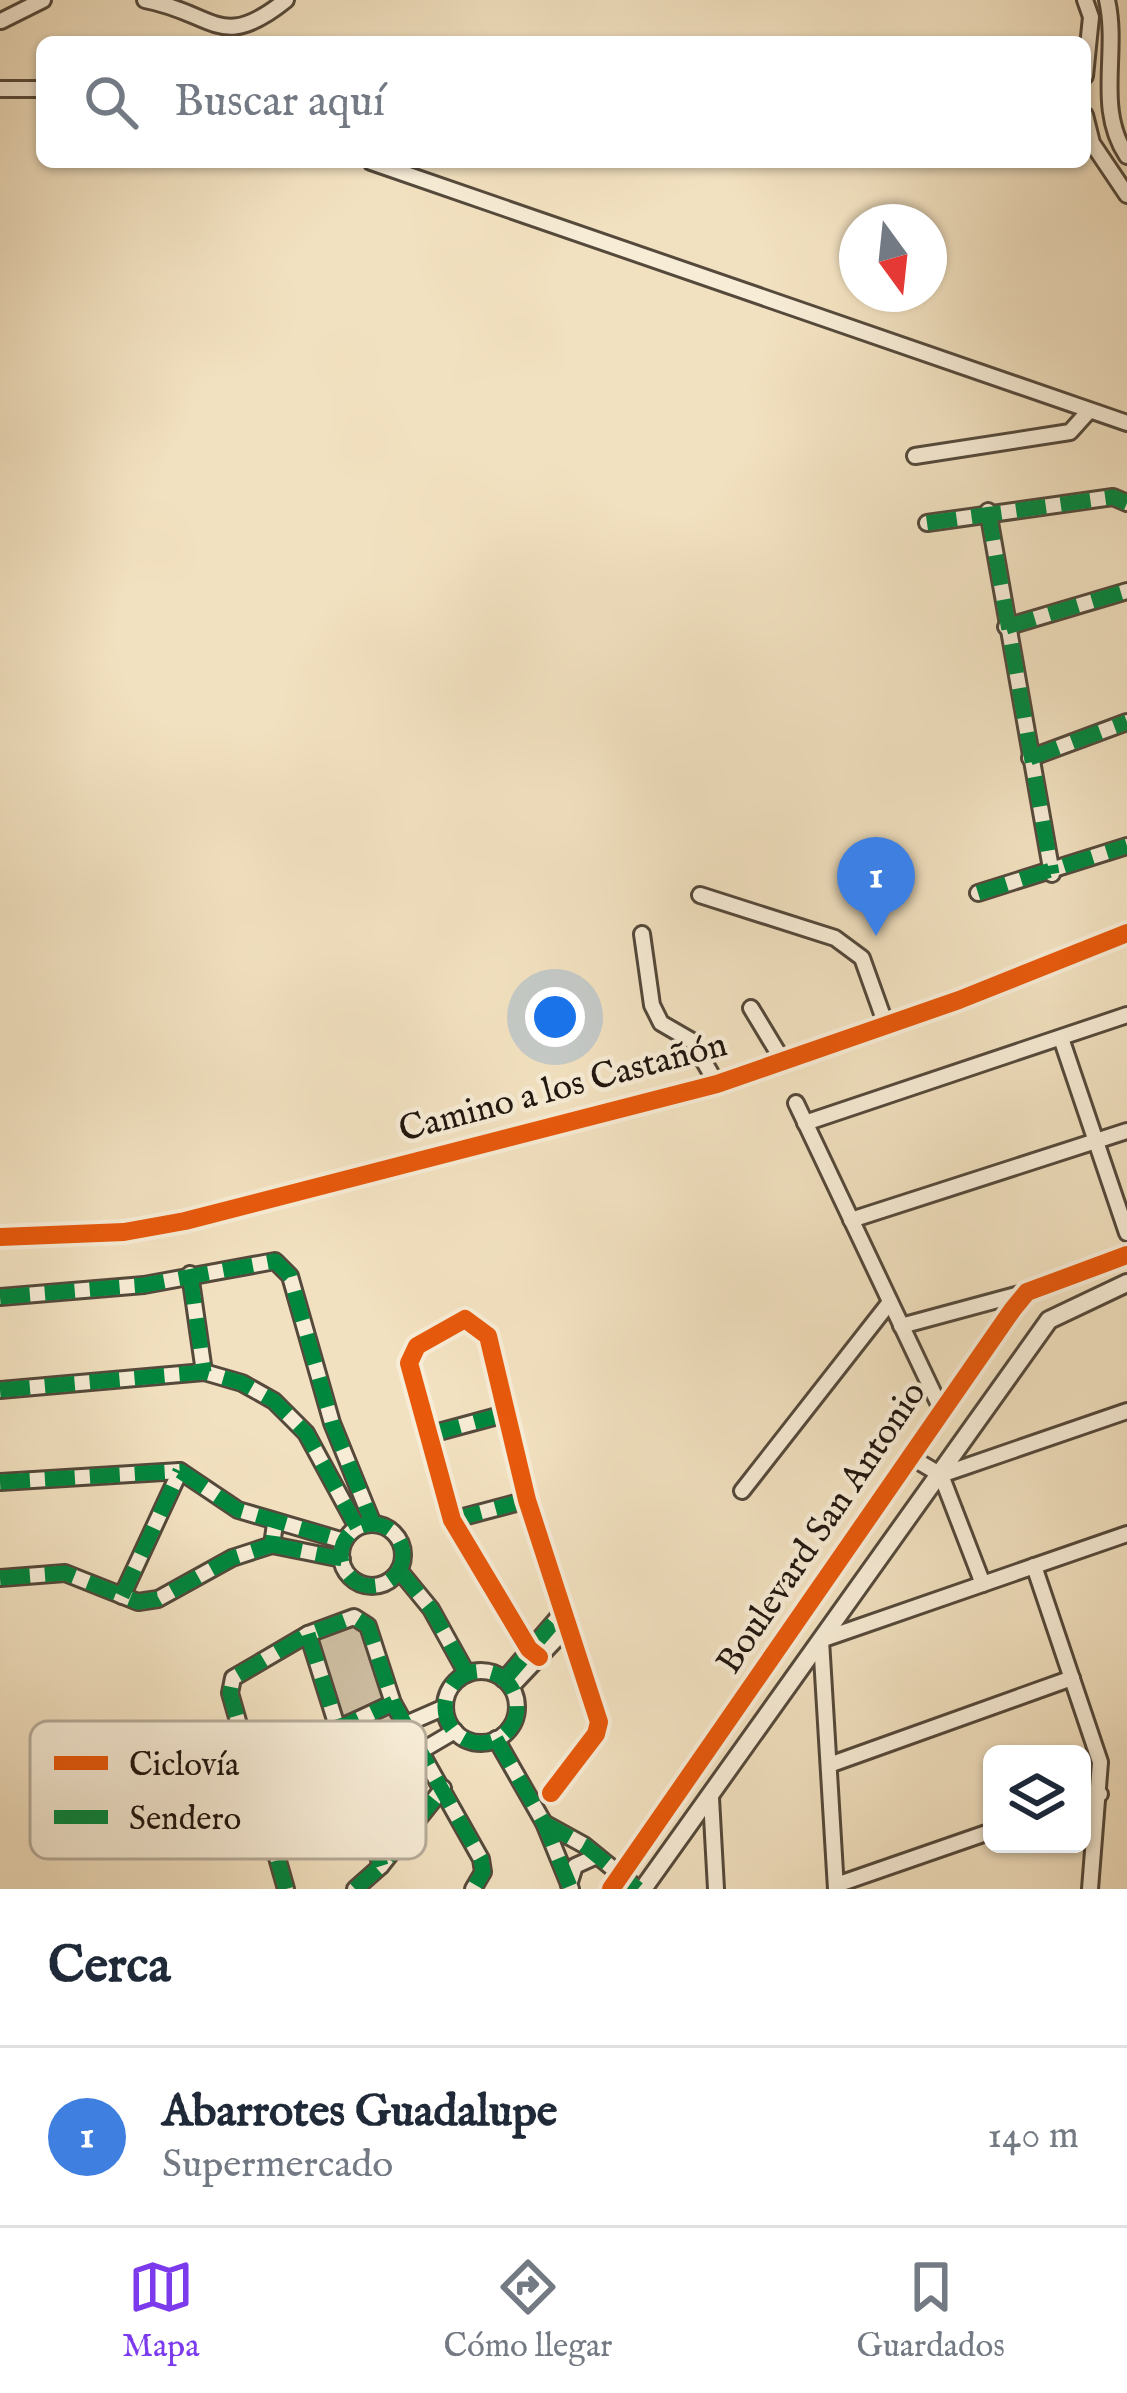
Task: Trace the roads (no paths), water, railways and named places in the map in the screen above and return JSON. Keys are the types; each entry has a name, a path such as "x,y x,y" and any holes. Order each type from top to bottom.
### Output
{"street":[{"path":"1,22 44,0"},
{"path":"145,0 233,30 255,25 286,0"},
{"path":"1084,0 1091,17 1089,36"},
{"path":"1091,17 1109,8 1108,100 1116,140 1127,156"},
{"path":"0,89 36,89"},
{"path":"1091,139 1127,195"},
{"path":"388,168 1127,424"},
{"path":"915,456 1070,432 1088,412"},
{"path":"927,523 1113,497 1127,502"},
{"path":"988,512 1052,874"},
{"path":"1006,627 1127,591"},
{"path":"1030,758 1127,722"},
{"path":"978,893 1052,874 1127,846"},
{"path":"700,895 835,938 862,958 886,1025"},
{"name":"Camino a los Castañón","path":"0,1238 124,1232 185,1221 717,1084 1127,933"},
{"path":"642,934 652,1006 661,1023 692,1041 717,1084"},
{"path":"751,1008 783,1061"},
{"path":"805,1123 1127,1016"},
{"path":"1062,1041 1127,1233"},
{"path":"796,1103 943,1411"},
{"path":"851,1220 1127,1131"},
{"path":"901,1326 1027,1292 1127,1255"},
{"path":"0,1297 114,1288 260,1262 284,1267 365,1525"},
{"path":"190,1274 204,1372"},
{"name":"Boulevard San Antonio","path":"641,1889 711,1798 1049,1320 1082,1300 1127,1283"},
{"name":"Boulevard San Antonio","path":"616,1882 1027,1292"},
{"path":"742,1491 890,1302"},
{"path":"534,1653 452,1520 410,1355 465,1318 488,1336 526,1500 599,1722 596,1734 551,1793"},
{"path":"0,1390 204,1372 274,1401 306,1433 365,1525 399,1540 399,1570 431,1610 466,1674"},
{"path":"941,1475 1127,1411"},
{"path":"431,1434 505,1414"},
{"path":"306,1433 332,1423"},
{"path":"909,1456 941,1475 983,1584"},
{"path":"0,1481 180,1471 238,1510 344,1541"},
{"path":"122,1596 180,1471"},
{"path":"452,1520 526,1500"},
{"path":"272,1545 275,1524"},
{"path":"365,1525 344,1541 342,1559 351,1577 368,1586 385,1583 399,1570"},
{"path":"983,1834 836,1887 821,1640 1127,1534"},
{"path":"0,1578 65,1573 138,1602 158,1599 232,1558 272,1545 342,1559"},
{"path":"1034,1566 1100,1762 1090,1889"},
{"path":"237,1721 230,1693 233,1678 345,1617 368,1626 393,1702 404,1721"},
{"path":"508,1683 563,1623"},
{"path":"308,1634 335,1721"},
{"path":"481,1671 508,1683 516,1712 510,1728 496,1739 478,1743 455,1731 445,1707 451,1688 466,1674 481,1671"},
{"path":"829,1765 1072,1678"},
{"path":"350,1721 393,1702"},
{"path":"413,1721 445,1707"},
{"path":"426,1749 455,1731"},
{"path":"496,1739 544,1823 570,1887"},
{"path":"426,1758 481,1859 483,1872 473,1889"},
{"path":"426,1810 443,1789"},
{"path":"1091,1797 1100,1794"},
{"path":"711,1798 716,1889"},
{"path":"544,1823 597,1856 616,1882 641,1889"},
{"path":"570,1887 575,1866 597,1856"},
{"path":"277,1859 286,1889"},
{"path":"379,1859 381,1866"},
{"path":"355,1889 387,1859"}],"place":[{"name":"Abarrotes Guadalupe","path":"876,936"}]}
